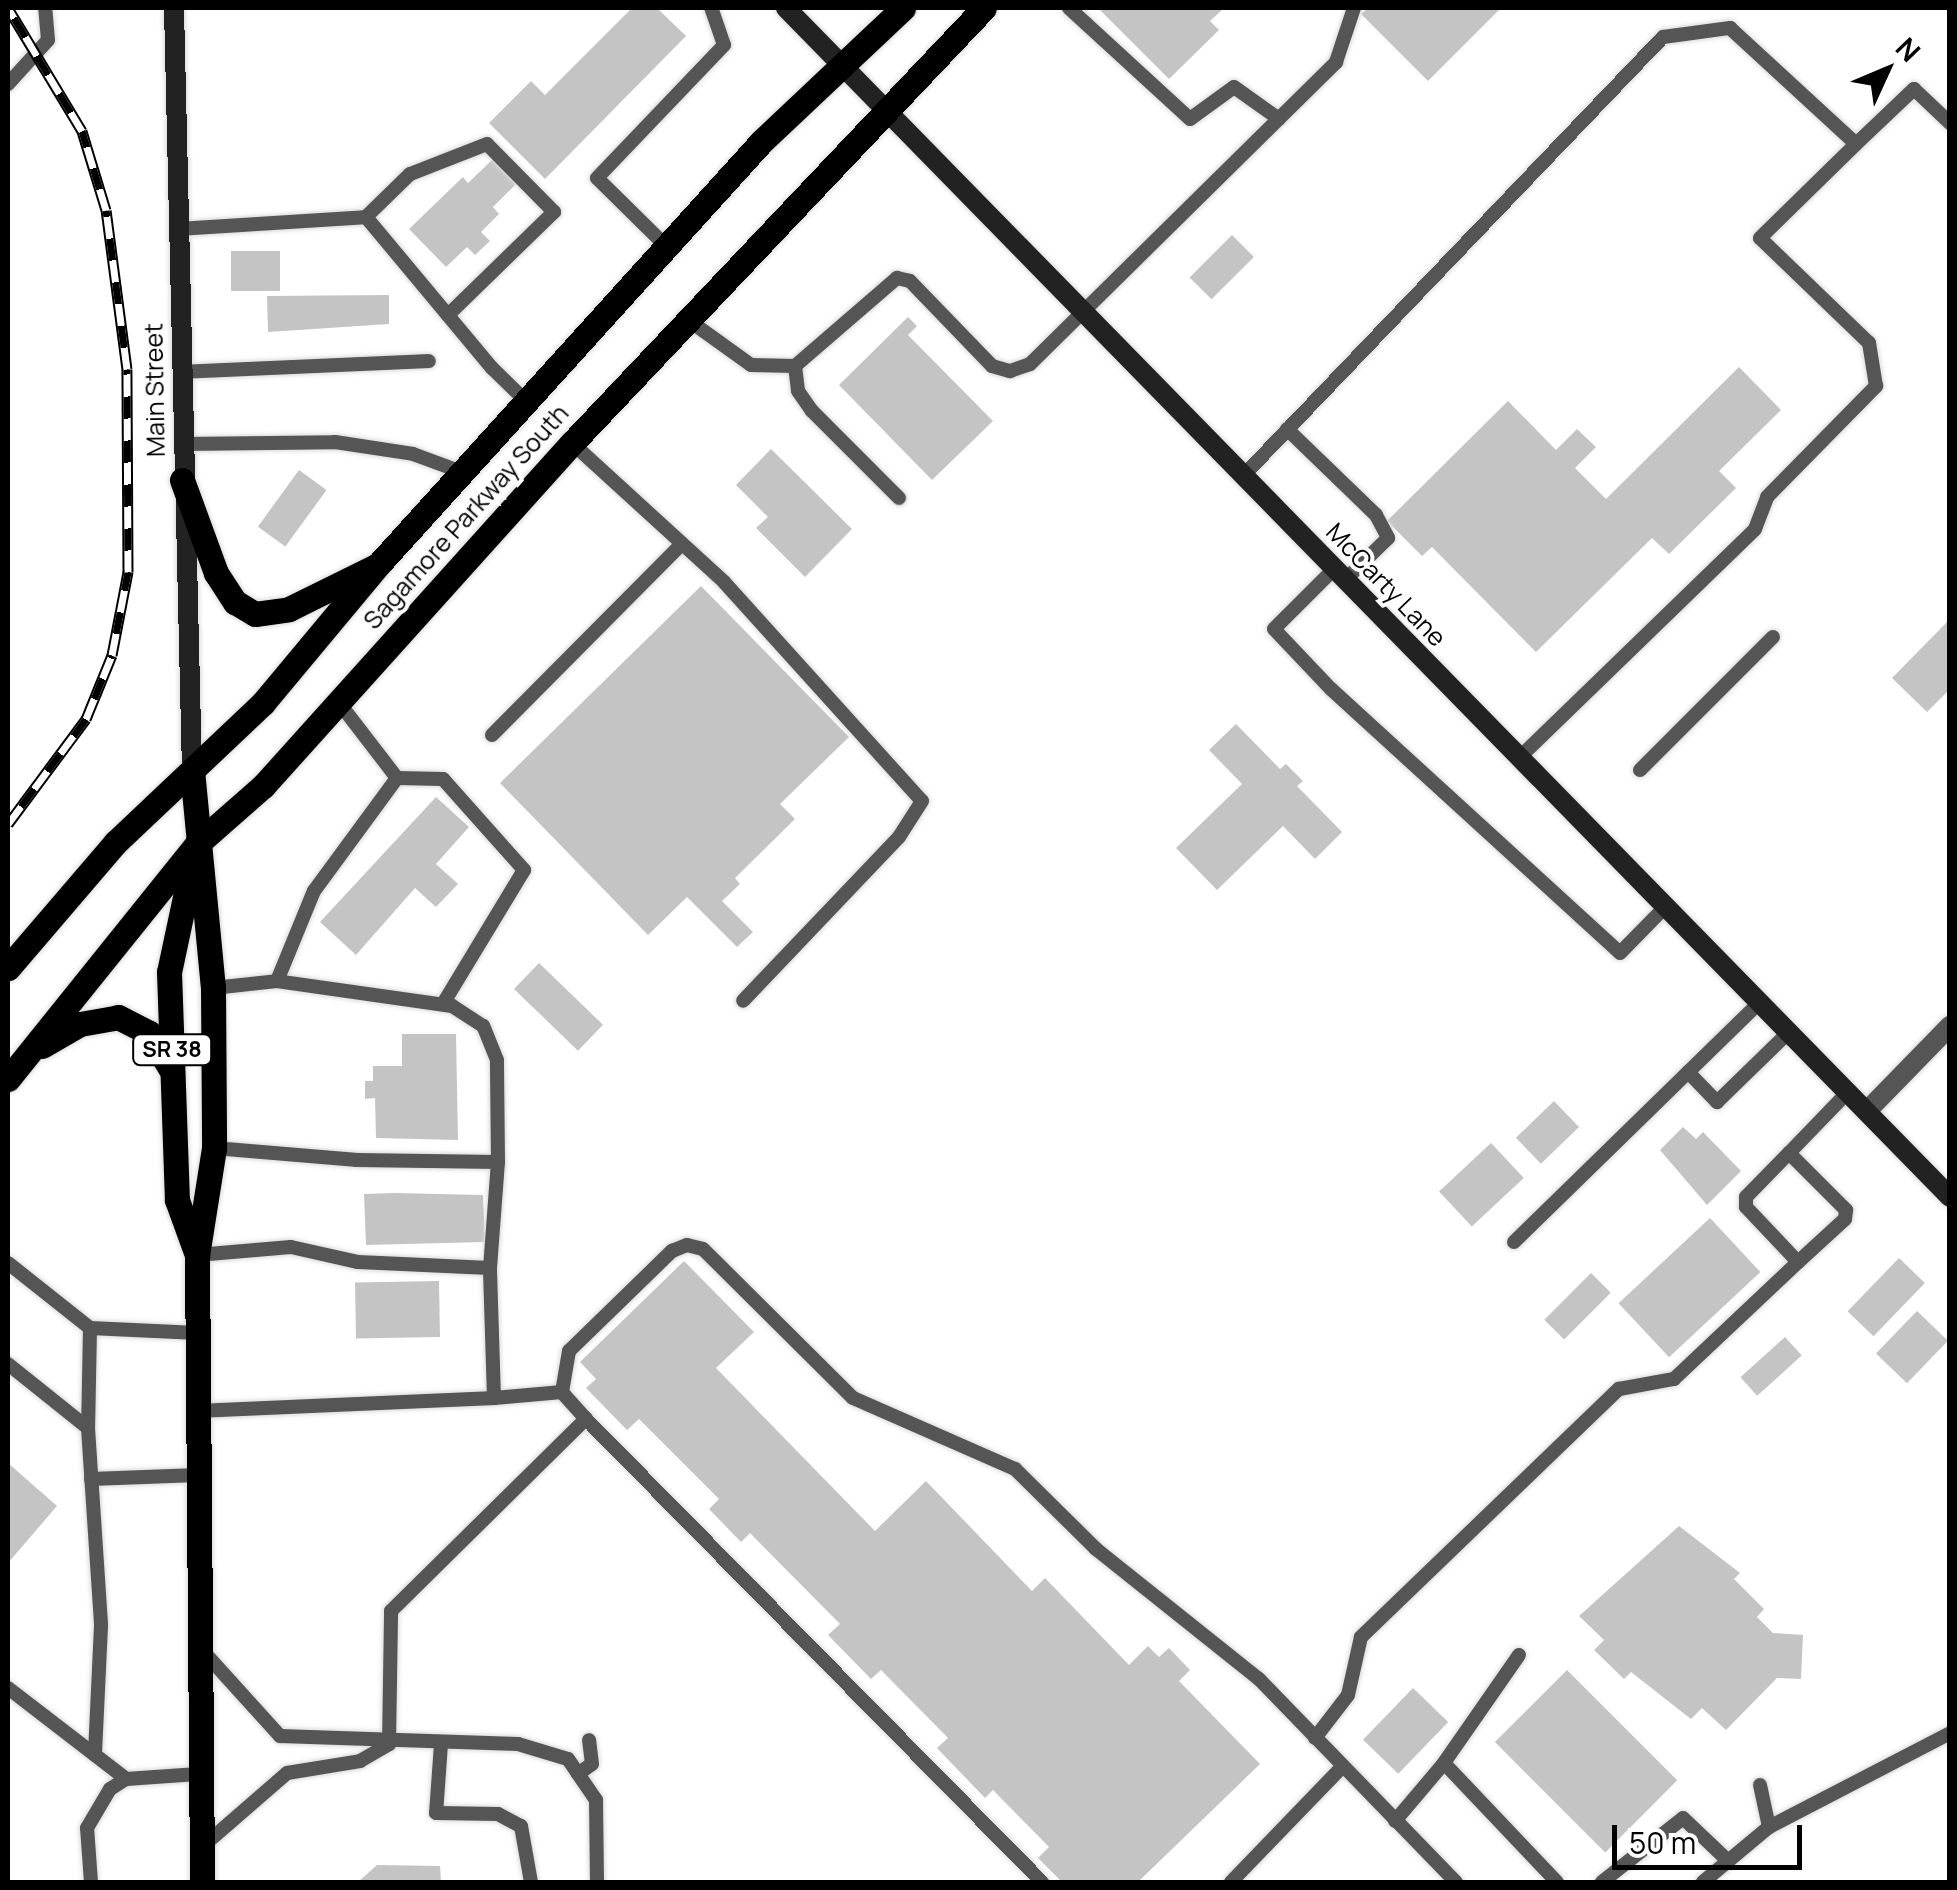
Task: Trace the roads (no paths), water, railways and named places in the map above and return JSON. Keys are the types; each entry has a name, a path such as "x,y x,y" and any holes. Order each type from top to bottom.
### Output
{"main road":[{"name":"Main Street","path":"174,8 176,229 192,770"},
{"name":"McCarty Lane","path":"786,8 1950,1197"},
{"name":"Sagamore Parkway South","path":"8,968 116,842 264,703 378,565 762,141 903,8"},
{"name":"Sagamore Parkway South","path":"15,1070 197,844 340,704 572,443 884,108 984,8"},
{"path":"182,480 216,573 235,602 255,614 289,609 378,565"},
{"name":"SR 38","path":"192,770 213,988 214,1148 198,1254 198,1774 202,1882"},
{"name":"SR 38","path":"197,844 171,952 177,1200 198,1254"},
{"path":"15,1070 80,1024 118,1017 148,1033 173,1075"}],"street":[{"path":"1866,1111 1950,1026"}],"lane":[{"path":"8,84 48,40 45,8"},
{"path":"667,247 597,178 724,46 711,8"},
{"path":"1069,8 1190,119 1234,87 1279,119"},
{"path":"687,320 750,365 794,366 896,278 910,281 992,366 1010,371 1030,364 1086,313 1336,62 1354,8"},
{"path":"1244,475 1663,37 1730,28 1856,144"},
{"path":"1520,756 1755,529 1767,497 1876,386 1868,343 1760,238 1914,89 1950,124"},
{"path":"176,229 366,216 410,174 487,144 554,212 448,316"},
{"path":"366,216 448,316 527,402"},
{"path":"180,372 429,361"},
{"path":"794,366 798,391 812,410 900,498"},
{"path":"1288,430 1376,515 1388,538 1274,629 1331,688 1620,953 1666,906"},
{"path":"182,444 335,442 413,454 462,472"},
{"path":"572,443 724,582 922,801 899,837 744,1001"},
{"path":"492,735 682,545"},
{"path":"1640,770 1773,637"},
{"path":"340,704 397,778"},
{"path":"277,981 314,892 397,778"},
{"path":"397,778 443,779 524,870 443,1004"},
{"path":"213,988 277,981 443,1004 482,1026 497,1060 498,1162 490,1268 494,1398"},
{"path":"1514,1242 1760,1002"},
{"path":"1688,1072 1717,1102 1789,1032"},
{"path":"1798,1262 1746,1208 1746,1197 1848,1092"},
{"path":"214,1148 357,1160 498,1162"},
{"path":"1315,1738 1348,1695 1361,1637 1619,1388 1674,1379 1845,1219 1846,1210 1789,1153"},
{"path":"562,1392 569,1352 672,1251 687,1245 703,1249 853,1398 1015,1470 1096,1549 1246,1668 1456,1882"},
{"path":"198,1254 290,1248 358,1262 490,1268"},
{"path":"8,1264 90,1328 198,1333"},
{"path":"90,1328 88,1428 101,1626 96,1755"},
{"path":"8,1364 88,1428"},
{"path":"198,1411 562,1392"},
{"path":"562,1392 1042,1882"},
{"path":"389,1744 391,1611 586,1419"},
{"path":"91,1479 198,1475"},
{"path":"198,1645 280,1736 337,1734 389,1744 518,1744 568,1759 596,1800 597,1882"},
{"path":"1396,1821 1444,1763 1519,1655"},
{"path":"8,1688 126,1778 198,1774"},
{"path":"1703,1882 1769,1827 1950,1733"},
{"path":"578,1774 592,1764 589,1740"},
{"path":"200,1849 287,1773 360,1760 389,1744"},
{"path":"440,1744 436,1813 498,1814 521,1826 531,1882"},
{"path":"1444,1763 1557,1882"},
{"path":"1231,1882 1343,1766"},
{"path":"91,1882 92,1813 126,1778"},
{"path":"1760,1785 1769,1827"},
{"path":"1602,1882 1683,1818 1726,1859"}],"railway":[{"path":"8,8 82,131 106,210 127,369 128,572 112,655 86,719 8,824"}]}
